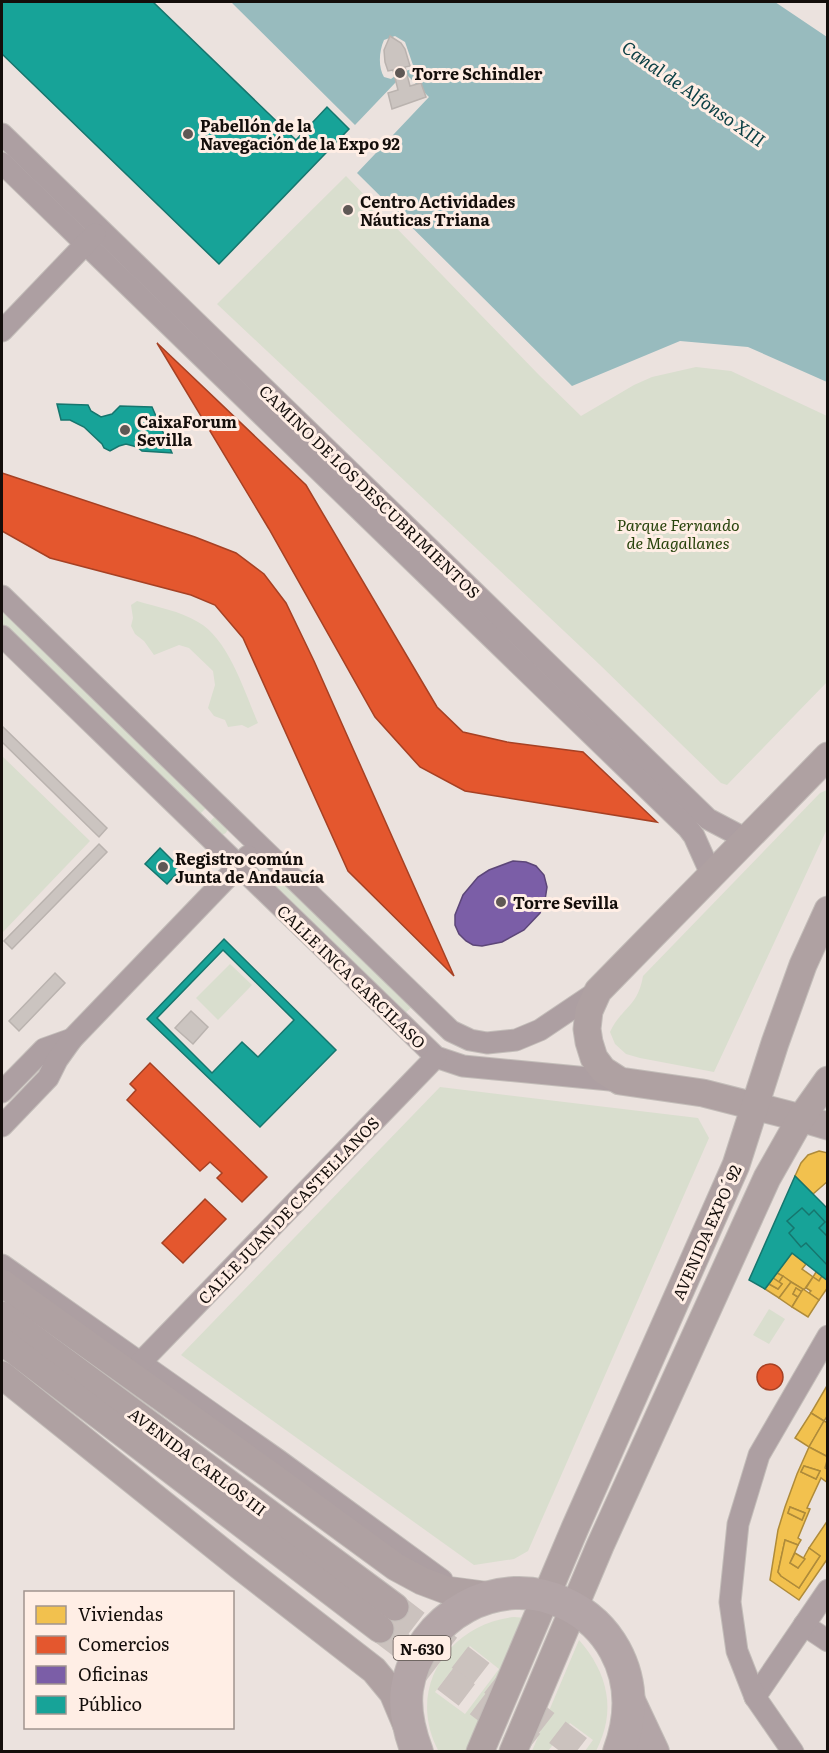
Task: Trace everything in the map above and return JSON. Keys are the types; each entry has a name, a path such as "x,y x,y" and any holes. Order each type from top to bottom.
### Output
{"highway":[{"path":"520,1597 598,1626 611,1642 621,1661 627,1680 629,1701 627,1726 618,1752"},
{"name":"N-630","path":"413,1743 406,1712 407,1690 412,1668 422,1648 435,1630 451,1615 470,1603 520,1597"},
{"path":"629,1701 652,1752"}],"main road":[{"path":"620,1081 603,1070 594,1058 589,1042 587,1029 590,1011 598,991 711,874 822,766"},
{"name":"AVENIDA EXPO´92","path":"520,1597 567,1548 736,1165 802,965 828,909"},
{"name":"AVENIDA EXPO´92","path":"520,1597 594,1559 767,1178 801,1118 828,1080"},
{"name":"CALLE INCA GARCILASO","path":"620,1081 703,1093 828,1126"},
{"path":"2,1283 396,1567 422,1581 446,1590 520,1597"},
{"name":"AVENIDA CARLOS III","path":"2,1315 395,1607"},
{"name":"AVENIDA CARLOS III","path":"2,1341 380,1629"},
{"path":"2,1375 231,1559 374,1670 393,1693 413,1743"},
{"path":"594,1559 594,1599 598,1626"},
{"path":"480,1752 520,1597"},
{"path":"513,1752 520,1597"}],"street":[{"name":"CAMINO DE LOS DESCUBRIMIENTOS","path":"2,134 92,237 690,830 711,874"},
{"name":"CAMINO DE LOS DESCUBRIMIENTOS","path":"2,163 92,237 708,819 746,839"},
{"path":"2,331 92,237"},
{"name":"CALLE INCA GARCILASO","path":"2,596 451,1031 470,1040 487,1043 516,1040 540,1030 598,991"},
{"name":"CALLE INCA GARCILASO","path":"2,636 436,1057 462,1066 620,1081"},
{"path":"2,1110 26,1083 44,1075 53,1053 72,1038 259,845"},
{"path":"2,1092 44,1048 53,1053"},
{"path":"2,1126 48,1078 53,1053"},
{"name":"CALLE JUAN DE CASTELLANOS","path":"141,1362 436,1057"},
{"path":"2,1265 278,1460 429,1572 448,1584 520,1597"},
{"path":"793,1752 755,1696 737,1651 730,1602 738,1524 759,1455 828,1336"},
{"path":"755,1696 828,1590"},
{"path":"804,1625 828,1641"}],"green space":[{"name":"Parque Fernando de Magallanes","path":"346,176 581,416 652,377 696,367 731,371 827,416 827,682 727,785 721,783 599,664 217,304"},
{"path":"137,601 184,615 209,630 227,653 258,723 248,728 242,725 228,727 225,720 214,716 208,708 215,685 213,671 189,648 179,645 154,655 144,641 135,634 131,626 133,618 131,605"},
{"path":"2,606 208,806 198,816 2,626"},
{"path":"2,756 90,841 2,933"},
{"path":"827,790 827,829 714,1072 626,1054 615,1044 610,1032 633,1001 641,986 643,976 820,793"},
{"path":"217,814 228,828 222,835 207,825"},
{"path":"277,875 414,1005 403,1015 270,884 271,878"},
{"path":"230,964 252,985 218,1020 196,998"},
{"path":"440,1087 698,1118 709,1138 528,1551 514,1559 474,1565 181,1355"},
{"path":"769,1309 785,1319 769,1344 753,1335"},
{"path":"514,1617 526,1618 466,1751 439,1752 430,1729 427,1706 430,1684 439,1664 452,1646 470,1632 490,1622","holes":["470,1646 499,1669 465,1714 435,1692"]},
{"path":"579,1640 597,1666 606,1693 606,1721 596,1751 585,1751 593,1740 570,1723 548,1751 532,1751"}],"water":[{"name":"Canal de Alfonso XIII","path":"231,2 775,2 827,37 827,382 748,347 680,341 572,386 357,173 429,97 424,92 421,83 416,84 407,75 406,71 414,68 405,42 395,36 384,40 380,54 381,69 384,77 391,79 395,76 396,82 355,125"}],"building: Viviendas":[{"path":"819,1151 828,1153 828,1181 813,1194 795,1176 808,1155"},
{"path":"792,1253 806,1264 802,1269 813,1277 804,1290 777,1273"},
{"path":"816,1272 822,1276 819,1281 813,1277"},
{"path":"777,1273 783,1276 779,1282 773,1278"},
{"path":"783,1276 791,1282 779,1298 765,1289 769,1284 778,1289 782,1284 779,1282"},
{"path":"822,1276 828,1281 828,1287 819,1300 806,1288 813,1277 819,1281"},
{"path":"773,1278 782,1284 778,1289 769,1284"},
{"path":"791,1282 803,1289 802,1292 796,1288 793,1294 798,1297 792,1307 779,1298"},
{"path":"796,1288 802,1292 798,1297 793,1294"},
{"path":"803,1289 819,1300 808,1317 792,1307"},
{"path":"828,1384 828,1415 824,1421 811,1413"},
{"path":"811,1413 824,1421 809,1447 795,1438"},
{"path":"824,1421 828,1423 828,1457 809,1447"},
{"path":"809,1447 828,1457 825,1468 828,1470 828,1483 821,1478 807,1508 810,1509 798,1538 801,1540 798,1545 785,1540 778,1572 799,1588 820,1556 809,1548 828,1520 828,1558 799,1600 770,1580 778,1530","holes":["804,1466 820,1471 816,1479 801,1472","790,1507 805,1513 802,1520 788,1513"]},
{"path":"804,1466 820,1471 816,1479 801,1472"},
{"path":"790,1507 805,1513 802,1520 788,1513"},
{"path":"785,1540 798,1545 790,1563 798,1568 809,1548 820,1556 799,1588 778,1572"},
{"path":"795,1553 805,1559 798,1568 790,1563"}],"building: Comercios":[{"path":"157,343 306,485 437,707 463,732 507,742 583,752 657,822 465,791 420,767 375,717 269,529"},
{"path":"2,473 195,537 236,553 264,574 286,603 314,661 454,976 348,871 243,638 215,605 191,595 50,558 2,531"},
{"path":"150,1063 267,1177 242,1202 217,1178 222,1173 210,1162 200,1171 127,1100 136,1090 130,1084"},
{"path":"205,1199 226,1219 183,1263 162,1243"},
{"path":"770,1364 779,1368 783,1377 779,1386 770,1390 761,1386 757,1377 761,1368"}],"building: Oficinas":[{"name":"Torre Sevilla","path":"513,861 536,866 544,875 547,887 540,913 524,930 502,942 482,946 473,945 459,934 455,925 455,915 463,895 478,877"}],"building: Público":[{"name":"Pabellón de la Navegación de la Expo 92","path":"2,2 153,2 296,140 327,107 349,129 219,264 2,54"},
{"name":"CaixaForum Sevilla","path":"57,404 88,405 91,411 101,417 112,414 120,406 152,407 172,453 142,451 126,444 110,451 104,448 84,427 70,420 61,420"},
{"name":"Registro común Junta de Andaucía","path":"160,848 181,869 167,884 145,864"},
{"path":"224,939 336,1050 260,1127 147,1019","holes":["223,950 294,1020 258,1057 242,1042 212,1073 157,1018"]},
{"path":"795,1176 828,1209 828,1281 792,1253 765,1289 749,1280"},
{"path":"802,1208 809,1215 814,1210 825,1222 819,1228 828,1237 828,1266 806,1243 801,1247 789,1233 794,1228 787,1221"}],"building: Otros":[{"name":"Torre Schindler","path":"390,36 401,43 405,49 410,66 405,67 410,86 421,83 426,97 392,109 388,93 398,90 393,70 388,71 385,62 384,50"},
{"path":"2,726 107,828 99,837 2,742"},
{"path":"99,844 107,852 12,949 4,941"},
{"path":"55,973 65,983 19,1031 9,1021"},
{"path":"191,1011 208,1027 193,1044 175,1028"}],"tunnel":[{"path":"395,1607 583,1752"},
{"path":"380,1629 542,1752"}],"place":[{"name":"Torre Schindler","path":"400,73"},
{"name":"Pabellón de la Navegación de la Expo 92","path":"188,134"},
{"name":"Centro Actividades Náuticas Triana","path":"348,210"},
{"name":"CaixaForum Sevilla","path":"125,430"},
{"name":"Registro común Junta de Andaucía","path":"163,867"},
{"name":"Torre Sevilla","path":"501,902"}]}
